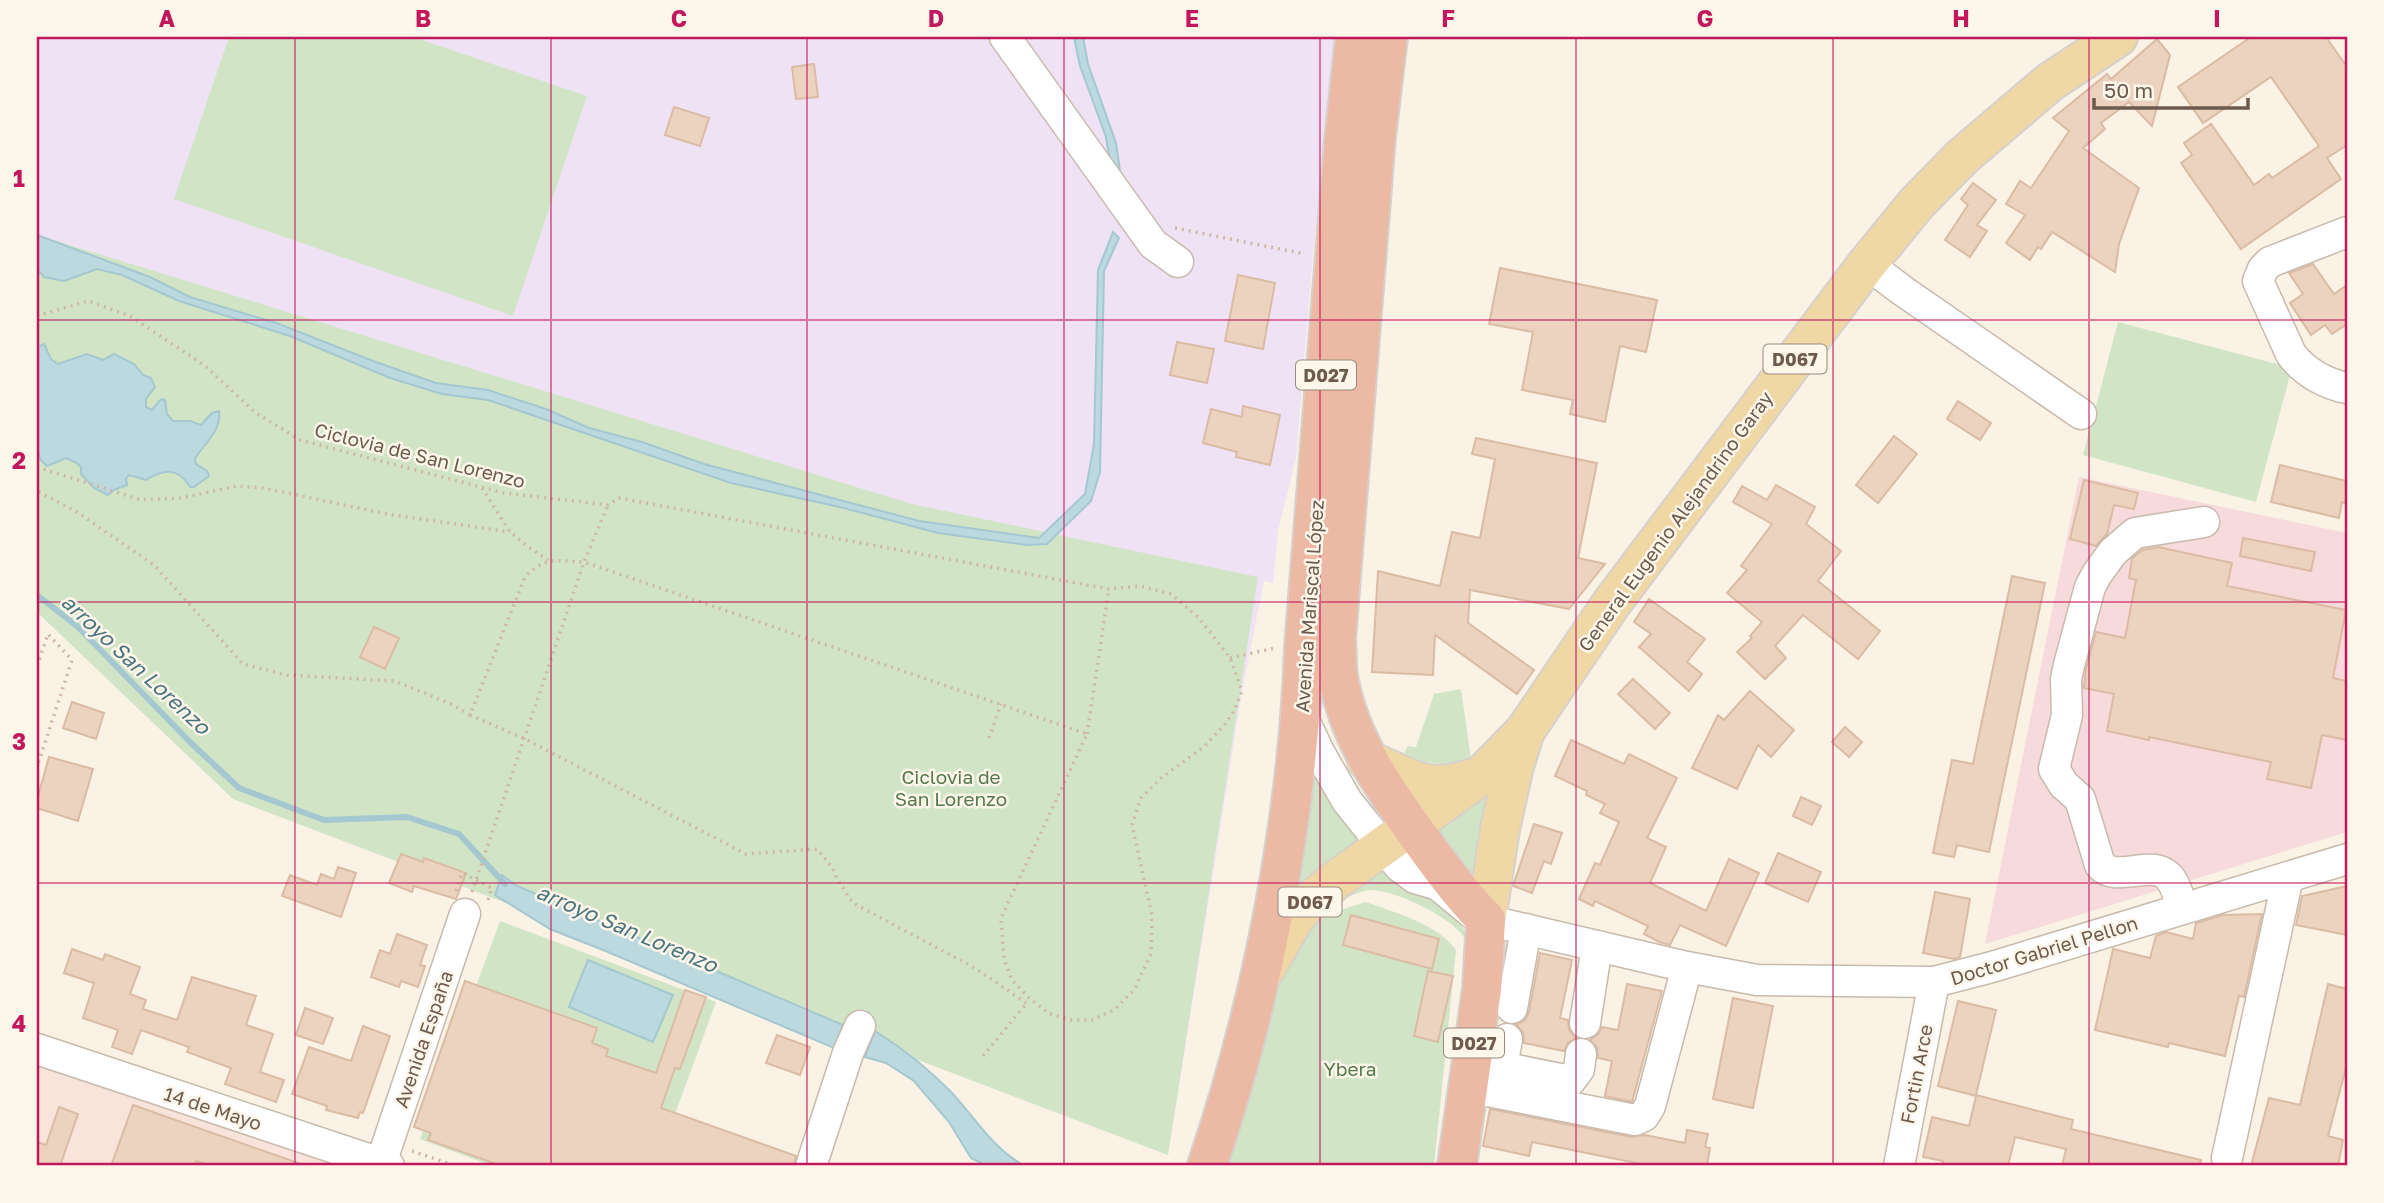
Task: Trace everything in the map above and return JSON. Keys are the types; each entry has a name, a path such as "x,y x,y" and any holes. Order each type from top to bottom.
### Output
{"highway":[{"name":"Avenida Mariscal López","path":"1207,1166 1238,1066 1260,978 1287,826 1301,714 1345,141 1356,37"},
{"name":"Avenida Mariscal López","path":"1388,37 1376,136 1336,639 1338,681 1347,711 1397,837"},
{"name":"D027","path":"1397,837 1455,886 1486,920 1482,989 1492,1065 1457,1166"}],"main road":[{"name":"General Eugenio Alejandrino Garay","path":"1486,920 1500,829 1525,731 1611,604 1867,264 1916,204 1962,157 2050,82 2118,37"},
{"name":"D067","path":"1260,978 1287,931 1308,903 1482,775 1525,731"},
{"path":"1367,761 1423,785 1450,785 1482,775"}],"street":[{"path":"1005,37 1153,244 1178,262"},
{"path":"2347,232 2270,262 2263,269 2258,281 2298,364 2326,382 2347,388"},
{"path":"1867,264 2081,414"},
{"path":"2182,908 2170,878 2163,873 2146,870 2110,872 2100,865 2080,799 2064,785 2054,769 2067,715 2066,679 2069,665 2096,574 2118,546 2135,533 2204,522"},
{"path":"1301,714 1347,801 1397,837"},
{"path":"1330,772 1367,761"},
{"name":"Doctor Gabriel Pellon","path":"1486,920 1687,967 1757,980 1934,982 1992,967 2347,859"},
{"path":"2227,1158 2288,877"},
{"name":"Avenida España","path":"389,1161 468,907"},
{"path":"1512,1008 1525,929"},
{"path":"1586,1023 1597,946"},
{"path":"1492,1065 1635,1120 1644,1116 1650,1106 1687,967"},
{"name":"Fortin Arce","path":"1899,1166 1934,982"},
{"path":"811,1166 854,1040"},
{"name":"14 de Mayo","path":"37,1049 389,1161"},
{"path":"1492,1065 1570,1081 1578,1069 1581,1054"}],"path":[{"path":"1135,220 1313,255"},
{"name":"Ciclovia de San Lorenzo","path":"37,316 88,301 130,316 204,365 256,413 300,440 482,488 608,505 619,498 1109,589 1140,586 1171,594 1199,618 1230,658 1241,691 1235,709 1205,746 1161,778 1142,798 1132,825 1152,915 1151,954 1134,990 1114,1010 1092,1020 1072,1020 1050,1014 1028,1001 1012,980 1004,959 1001,918 1087,734 1109,589"},
{"path":"37,467 141,500 181,498 237,486 263,488 387,514 510,532"},
{"path":"482,488 510,532 548,560"},
{"path":"37,491 77,512 154,565 243,664 287,675 395,681 525,738 746,854 817,849 832,867 853,903 899,930 975,968 1028,1001 983,1056"},
{"path":"482,864 584,562 608,505"},
{"path":"470,715 525,577 536,565 548,560 584,562 1087,734"},
{"path":"37,666 48,635 72,660 37,767"},
{"path":"1230,658 1269,649 1304,648"},
{"path":"989,738 1001,705"},
{"path":"462,873 492,888 468,907 462,873"},
{"path":"389,1161 456,1166"}],"shaded area":[{"path":"37,37 1340,37 1314,241 1296,458 1278,531 1273,583 1264,581 1242,691 1168,1155 233,799 37,612"},
{"path":"2079,477 2347,533 2347,832 1985,944"},
{"path":"37,1042 398,1166 37,1166"}],"green space":[{"path":"229,37 413,37 587,96 513,316 174,199"},
{"name":"Ciclovia de San Lorenzo","path":"37,235 912,504 1258,577 1168,1155 233,799 37,612"},
{"path":"2118,322 2292,368 2256,502 2083,455"},
{"path":"1461,689 1471,759 1437,763 1404,753 1408,746 1416,747 1434,694"},
{"path":"1313,770 1364,837 1300,886 1297,883"},
{"path":"1493,783 1475,880 1437,832"},
{"path":"1378,867 1433,894 1445,903 1462,926 1467,941 1438,915 1411,901 1384,892 1369,890 1337,902"},
{"name":"Ybera","path":"1366,902 1427,926 1439,933 1456,950 1434,1166 1225,1166 1278,982 1293,945 1324,915"},
{"path":"500,921 716,1002 656,1166 492,1166 420,1139"}],"water":[{"path":"1074,37 1083,37 1088,64 1116,143 1122,184 1113,181 1106,137 1080,66"},
{"path":"1113,232 1119,238 1104,271 1100,472 1091,501 1047,544 1027,545 938,533 844,508 731,483 488,400 442,394 390,378 290,336 179,301 122,275 97,269 64,281 44,277 37,269 37,235 150,277 190,297 279,324 436,383 488,390 546,409 589,428 642,442 704,464 919,521 1039,538 1085,494 1094,444 1098,270"},
{"path":"44,344 51,359 58,364 87,354 103,360 114,354 134,364 143,375 151,378 155,387 146,399 146,407 152,410 161,399 165,400 167,414 173,421 190,421 201,425 212,413 219,411 215,431 195,459 196,464 207,471 209,476 190,487 176,473 165,472 146,480 129,475 126,479 127,485 108,495 94,488 81,474 81,467 77,463 66,458 47,466 40,459 37,446 37,348"},
{"path":"502,875 517,886 843,1025 834,1048 550,929 495,895"},
{"path":"588,960 673,995 653,1042 569,1007"},
{"path":"875,1031 934,1076 1003,1151 1025,1166 987,1166 971,1158 949,1122 914,1081 886,1063 865,1057"}],"building":[{"path":"2251,37 2326,37 2347,67 2347,145 2327,158 2341,179 2241,249 2181,163 2192,155 2184,143 2211,124 2254,185 2269,174 2272,178 2319,146 2271,77 2203,123 2178,87"},
{"path":"2157,39 2170,55 2152,126 2129,102 2101,123 2105,129 2083,148 2139,188 2119,244 2115,272 2052,232 2030,260 2006,243 2025,215 2006,204 2020,181 2031,188 2069,131 2053,118 2107,74 2111,79"},
{"path":"814,64 818,97 796,99 792,67"},
{"path":"674,107 709,118 700,146 665,135"},
{"path":"1973,183 1996,200 1977,225 1987,231 1970,257 1945,240 1968,205 1961,199"},
{"path":"2313,264 2334,294 2347,285 2347,324 2332,334 2325,325 2311,335 2290,303 2303,294 2289,273"},
{"path":"1500,268 1657,300 1646,352 1620,346 1605,422 1570,414 1573,400 1522,390 1533,332 1489,324"},
{"path":"1238,275 1275,283 1263,349 1225,341"},
{"path":"1177,342 1214,349 1207,383 1170,375"},
{"path":"1958,401 1991,423 1980,440 1947,419"},
{"path":"1243,406 1280,415 1270,465 1236,457 1237,452 1203,443 1211,409 1242,417"},
{"path":"1894,436 1917,454 1878,503 1856,485"},
{"path":"1476,438 1597,463 1578,558 1605,564 1569,609 1470,590 1468,623 1534,670 1517,694 1435,635 1433,675 1372,672 1378,571 1440,586 1452,532 1480,538 1495,459 1472,454"},
{"path":"2280,465 2347,481 2347,504 2342,502 2339,518 2271,502"},
{"path":"2084,480 2138,493 2134,509 2114,505 2107,534 2096,546 2070,539"},
{"path":"1776,485 1815,507 1806,524 1841,551 1818,581 1880,631 1858,659 1803,615 1775,646 1786,658 1765,679 1737,652 1752,638 1750,636 1762,622 1727,593 1747,570 1741,566 1772,524 1733,502 1742,486 1767,500"},
{"path":"2243,538 2315,552 2311,571 2240,556"},
{"path":"2158,547 2232,563 2227,586 2346,610 2333,678 2347,681 2347,740 2322,735 2311,788 2267,779 2271,762 2107,731 2114,694 2084,688 2096,632 2125,638 2136,580 2129,578 2132,558 2143,550"},
{"path":"2012,576 2045,583 1989,852 1957,845 1954,857 1933,853 1952,760 1973,764"},
{"path":"1649,599 1705,639 1687,662 1702,674 1689,691 1639,647 1651,634 1634,622"},
{"path":"374,627 399,638 385,669 360,657"},
{"path":"1633,679 1670,713 1655,729 1618,694"},
{"path":"1750,691 1794,730 1771,757 1758,745 1737,789 1692,768 1718,715 1724,720"},
{"path":"72,702 104,713 96,739 63,728"},
{"path":"1845,727 1862,742 1849,757 1832,742"},
{"path":"1571,740 1624,764 1629,754 1677,778 1647,838 1666,847 1650,883 1706,911 1729,859 1759,873 1726,946 1680,925 1670,945 1659,942 1644,934 1648,926 1595,901 1593,906 1579,899 1595,863 1600,865 1619,822 1600,813 1605,804 1586,795 1587,791 1555,776"},
{"path":"49,757 93,769 78,821 37,808"},
{"path":"1801,797 1821,806 1812,825 1793,816"},
{"path":"1534,824 1562,833 1551,864 1544,861 1532,893 1513,886"},
{"path":"1778,853 1821,872 1808,902 1765,883"},
{"path":"401,854 423,862 424,858 466,873 456,899 414,886 412,892 389,883"},
{"path":"338,867 356,873 341,917 282,896 290,875 317,885 321,874 334,879"},
{"path":"2347,886 2347,935 2296,925 2302,896"},
{"path":"1935,892 1970,899 1960,957 1954,959 1923,953"},
{"path":"2262,914 2244,997 2239,996 2225,1056 2169,1043 2168,1047 2095,1030 2113,949 2150,958 2156,936 2166,932 2193,939 2196,923 2223,915"},
{"path":"1351,915 1439,939 1432,969 1343,945"},
{"path":"397,934 427,945 420,965 425,966 418,987 401,981 399,987 371,977 380,950 390,954"},
{"path":"72,949 103,960 105,954 140,967 130,994 146,1000 143,1009 177,1020 192,977 256,996 246,1025 273,1034 260,1072 284,1080 276,1102 225,1084 231,1068 187,1052 189,1047 141,1030 132,1054 112,1047 118,1030 83,1018 94,983 64,973"},
{"path":"1540,953 1572,960 1560,1018 1568,1020 1569,1030 1576,1038 1568,1043 1564,1051 1524,1043 1523,1032 1516,1025 1525,1020 1529,1012"},
{"path":"1428,971 1453,976 1438,1042 1414,1036"},
{"path":"465,981 597,1028 592,1043 608,1049 606,1056 656,1073 685,990 706,997 680,1069 675,1068 661,1108 796,1156 794,1166 502,1166 428,1140 431,1133 414,1127"},
{"path":"1627,984 1662,991 1632,1102 1605,1096 1612,1061 1598,1058 1597,1047 1590,1040 1602,1027 1618,1030"},
{"path":"2328,984 2347,989 2347,1064 2328,1136 2343,1140 2338,1166 2251,1166 2269,1098 2300,1105"},
{"path":"1733,998 1773,1006 1753,1108 1713,1099"},
{"path":"1958,1001 1996,1010 1976,1095 2073,1120 2071,1129 2201,1160 2200,1166 2062,1166 2066,1149 2015,1137 2008,1166 1942,1166 1943,1161 1923,1157 1932,1117 1969,1126 1976,1096 1938,1086"},
{"path":"305,1008 333,1018 323,1044 296,1035"},
{"path":"363,1026 390,1036 363,1113 360,1112 358,1118 326,1110 327,1106 292,1094 309,1047 351,1061"},
{"path":"777,1035 810,1047 800,1075 766,1063"},
{"path":"133,1105 301,1166 212,1166 196,1161 194,1166 111,1166"},
{"path":"59,1107 78,1114 60,1166 37,1166 37,1142 46,1145"},
{"path":"1490,1109 1632,1137 1645,1135 1685,1143 1687,1130 1708,1134 1705,1147 1710,1148 1707,1166 1651,1166 1532,1142 1529,1156 1483,1146"}],"waterway":[{"name":"arroyo San Lorenzo","path":"37,595 78,627 191,743 239,788 324,820 407,817 459,834 505,884"}]}
